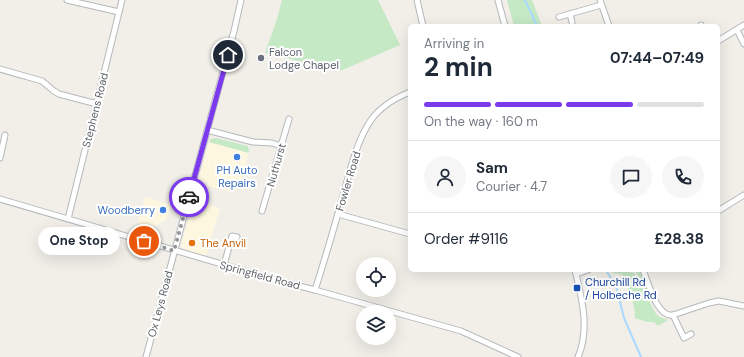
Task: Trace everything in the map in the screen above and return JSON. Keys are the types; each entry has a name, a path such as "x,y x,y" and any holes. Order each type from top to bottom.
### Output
{"street":[{"path":"67,0 119,12"},
{"name":"Stephens Road","path":"68,219 122,0"},
{"name":"Ox Leys Road","path":"146,357 234,31 241,0"},
{"path":"417,0 423,24"},
{"path":"498,0 504,24"},
{"path":"559,17 601,2 608,24"},
{"path":"570,14 572,22"},
{"path":"720,40 744,25"},
{"path":"737,30 744,44"},
{"path":"0,68 42,81 59,94 97,104"},
{"name":"Fowler Road","path":"315,290 362,135 371,119 380,109 393,99 408,93"},
{"name":"Nuthurst","path":"262,211 289,119"},
{"path":"207,130 253,142 272,143 282,146"},
{"path":"0,158 5,135"},
{"path":"720,208 744,195"},
{"name":"Springfield Road","path":"0,200 174,251 461,331 518,357"},
{"path":"338,214 408,233"},
{"path":"224,265 232,236 237,237"},
{"path":"576,272 585,324 583,344 578,357"},
{"path":"644,272 659,309 669,316 719,301 744,306"},
{"path":"673,315 684,338 691,334"}],"shaded area":[{"path":"209,142 249,153 240,185 233,183 230,192 208,186 208,183 199,180"},
{"path":"145,197 171,205 166,220 144,233 136,231"},
{"path":"194,199 220,208 206,256 182,248 181,246"}],"green space":[{"path":"282,0 378,0 400,45 340,71 265,53"},
{"path":"507,0 532,0 541,24 513,24"},
{"path":"216,138 248,146 249,153 209,142 211,139"},
{"path":"612,272 634,273 656,314 668,320 658,326 654,322 647,322 635,318 633,302 622,274"},
{"path":"636,272 642,272 652,302"}],"waterway":[{"path":"525,0 536,24"},
{"path":"607,272 616,286 624,318 641,357"}],"way so far":[{"path":"144,241 174,251 189,197"}],"place":[{"name":"Falcon Lodge Chapel","path":"261,58"},
{"name":"PH Auto Repairs","path":"237,157"},
{"name":"Woodberry","path":"163,210"},
{"name":"One Stop","path":"144,241"},
{"name":"The Anvil","path":"192,243"},
{"name":"Churchill Rd / Holbeche Rd","path":"577,288"}],"route":[{"path":"189,197 216,94 228,55"}]}
